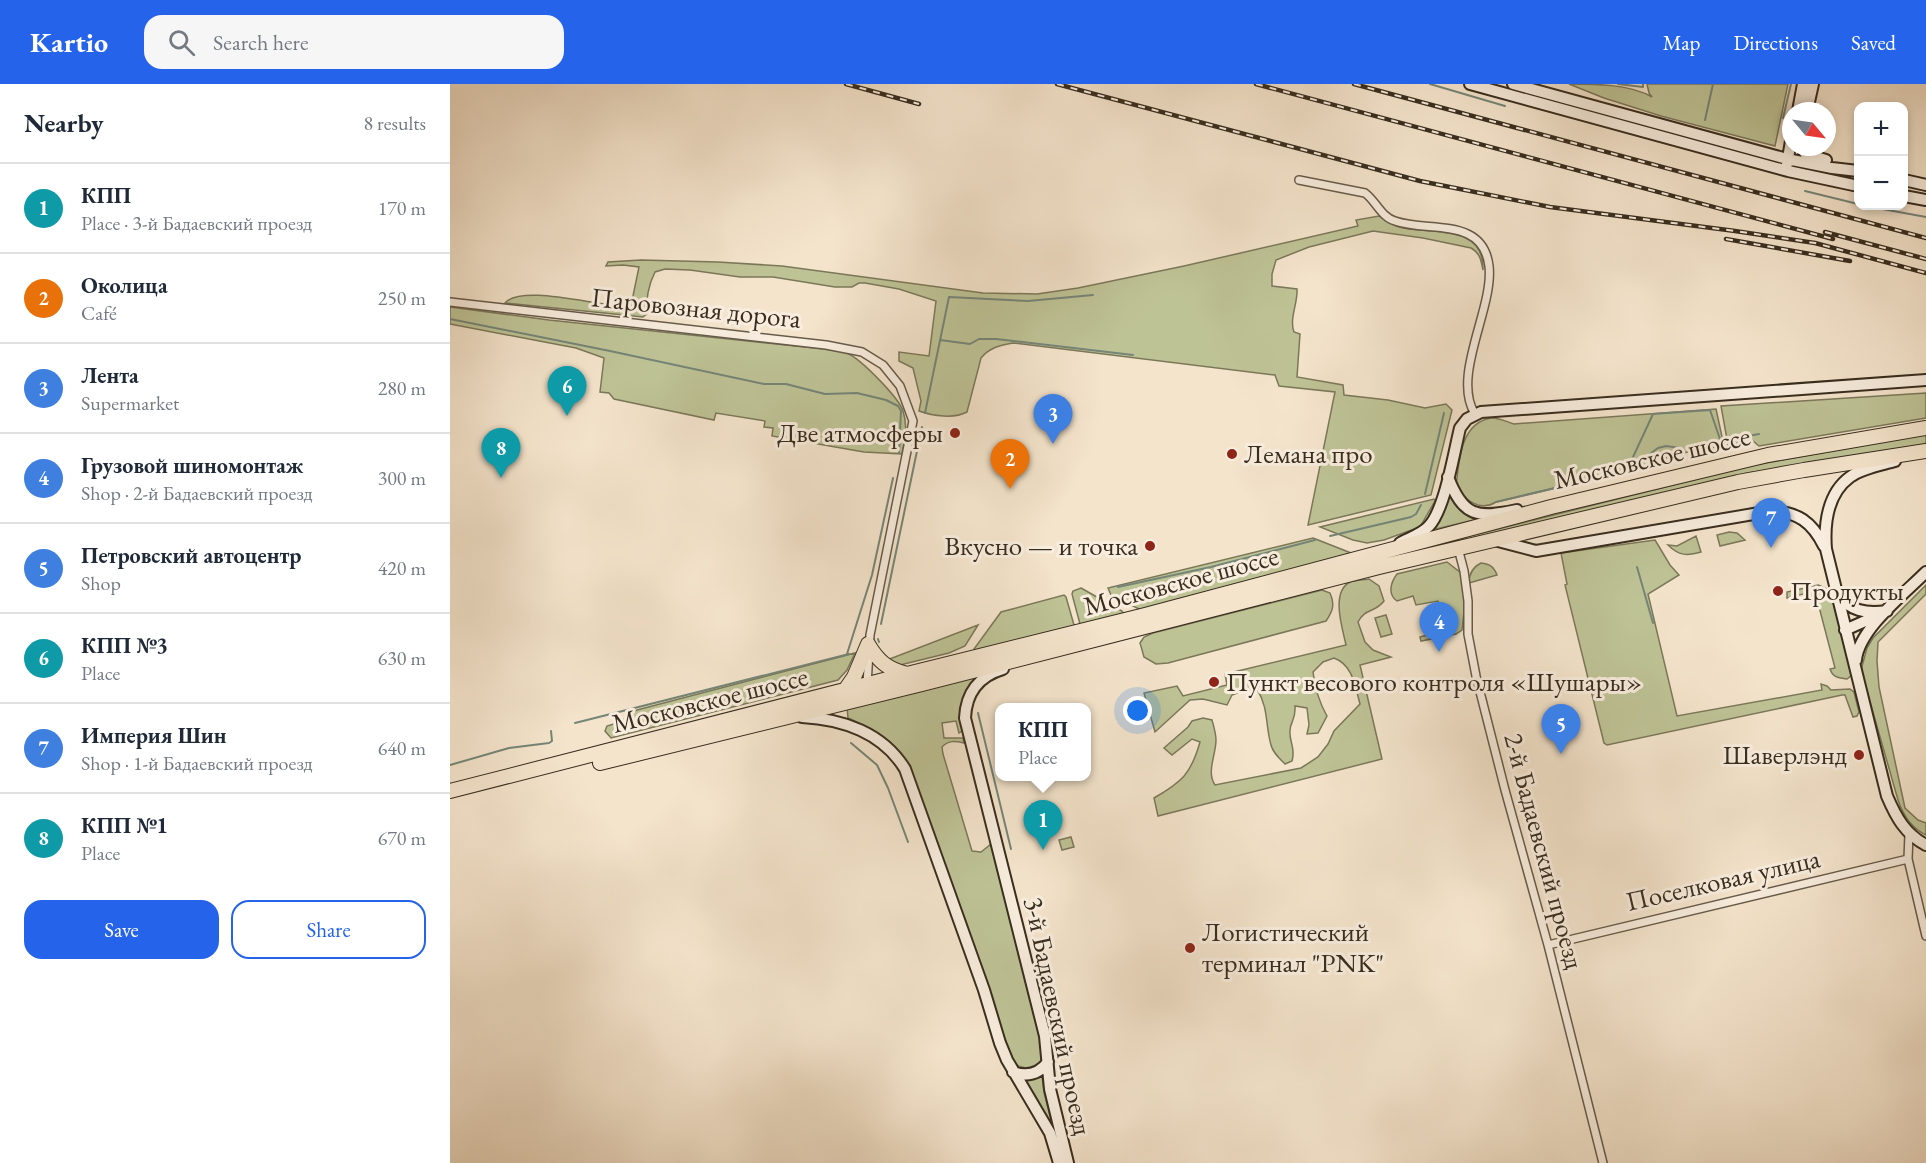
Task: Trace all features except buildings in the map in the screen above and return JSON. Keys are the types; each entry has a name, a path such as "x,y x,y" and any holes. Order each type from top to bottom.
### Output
{"highway":[{"name":"Московское шоссе","path":"450,791 845,690 869,691 907,674 1145,615 1551,507 1768,455 1926,428"},
{"name":"Московское шоссе","path":"450,799 791,716 869,691 1055,650 1458,548 1738,482 1923,452"},
{"path":"868,644 880,661 894,671 907,674"},
{"path":"845,690 854,677 868,644"}],"street":[{"path":"1470,84 1788,171 1854,185"},
{"path":"1513,84 1790,159 1853,170"},
{"path":"1800,102 1803,84"},
{"path":"1809,102 1813,84"},
{"path":"1788,171 1790,156"},
{"path":"1810,156 1833,161 1853,170"},
{"path":"1299,180 1365,193 1379,210 1394,221 1457,230 1474,236 1481,243 1489,267 1488,286 1467,382 1471,407 1475,414"},
{"path":"1908,181 1926,185"},
{"path":"1908,197 1926,200"},
{"name":"Паровозная дорога","path":"450,302 806,342 862,352 883,365 897,380 913,421 868,644"},
{"path":"1394,549 1399,543 1428,528 1439,509 1460,428 1467,418 1475,414 1502,409 1926,380"},
{"path":"1923,452 1853,475 1842,484 1836,492 1827,518 1826,549 1887,796 1895,815 1910,834 1926,845"},
{"path":"1448,477 1461,504 1470,511 1496,514 1532,507 1551,507"},
{"path":"1494,540 1536,551 1771,511 1789,513 1804,519 1812,525 1826,549"},
{"name":"2-й Бадаевский проезд","path":"1458,548 1464,571 1468,601 1468,634 1476,676 1603,1163"},
{"path":"1856,666 1857,650 1863,639 1926,572"},
{"path":"1836,594 1844,604 1854,609 1869,613 1887,611"},
{"path":"1845,630 1887,611"},
{"path":"868,644 869,691"},
{"name":"3-й Бадаевский проезд","path":"1055,650 986,676 972,691 965,709 967,729 1045,1036 1052,1100 1068,1163"},
{"name":"3-й Бадаевский проезд","path":"791,716 837,720 868,734 890,749 905,769 984,990 1000,1043 1014,1072 1050,1132 1059,1163"},
{"path":"1910,834 1908,859 1926,936"},
{"name":"Поселковая улица","path":"1548,945 1908,859"},
{"path":"1014,1072 1033,1074 1048,1062"}],"green space":[{"path":"1569,84 1623,87 1652,97 1647,84 1788,84 1784,102 1782,102 1775,146 1661,116"},
{"path":"1379,216 1399,227 1453,234 1465,238 1475,245 1481,255 1483,270 1481,260 1471,248 1373,231 1309,247 1276,260 1272,274 1272,286 1297,289 1292,322 1294,332 1300,334 1297,377 1343,385 1344,395 1388,400 1425,408 1446,404 1452,410 1431,495 1308,525 1335,392 1279,386 1275,375 1013,343 995,348 981,358 967,412 956,416 943,416 919,411 921,401 913,368 899,361 899,352 929,356 936,301 899,289 865,283 852,287 835,287 773,277 740,277 665,269 655,272 647,297 648,313 643,317 505,303 514,297 528,295 629,306 639,267 606,266 608,262 641,260 782,266 983,293 1037,294 1184,266 1358,226 1356,220"},
{"path":"450,307 847,353 870,371 900,405 906,427 902,454 864,452 772,436 773,428 764,427 765,421 716,413 714,420 614,399 609,393 600,392 604,358 576,348 450,324"},
{"path":"1926,393 1926,418 1759,446 1753,441 1728,445 1721,406"},
{"path":"1716,409 1724,446 1671,455 1652,467 1484,506 1468,500 1456,487 1460,456 1467,435 1481,421 1491,418 1514,424"},
{"path":"1926,434 1926,446 1747,473 1398,558 1398,554 1749,466"},
{"path":"1452,497 1456,503 1475,516 1474,520 1434,528 1449,498"},
{"path":"1434,499 1420,527 1384,540 1367,543 1320,527"},
{"path":"1737,533 1745,540 1720,546 1717,535"},
{"path":"1696,536 1701,552 1683,554 1668,545 1677,546"},
{"path":"1313,538 1351,553 1143,611 1111,595 1108,588"},
{"path":"1655,540 1679,575 1648,594 1677,716 1822,690 1821,684 1831,690 1850,689 1854,692 1859,712 1857,716 1853,717 1845,695 1842,695 1607,745 1604,743 1565,585 1567,584 1561,553"},
{"path":"1447,562 1461,573 1465,602 1462,630 1456,634 1421,641 1420,637 1445,630 1438,601 1416,605 1413,596 1397,601 1392,595 1392,584 1397,574"},
{"path":"1481,563 1491,566 1497,575 1469,583 1472,571"},
{"path":"1369,579 1379,586 1384,601 1364,614 1358,622 1365,642 1373,650 1391,657 1360,665 1382,759 1158,816 1154,798 1172,787 1189,770 1200,742 1192,739 1172,755 1164,748 1192,721 1203,718 1212,720 1216,746 1211,775 1215,785 1301,768 1318,757 1334,731 1360,704 1355,683 1345,666 1334,658 1323,662 1313,672 1318,695 1327,716 1318,733 1307,734 1309,725 1307,708 1295,706 1290,731 1293,756 1292,761 1285,764 1272,748 1265,710 1257,689 1245,690 1232,695 1227,705 1203,699 1190,700 1155,732 1144,693 1177,686 1183,696 1227,685 1225,674 1346,645 1339,612 1341,594 1350,582"},
{"path":"1818,585 1832,595 1853,668 1852,675 1847,679 1839,678 1831,672 1830,669 1835,668 1818,603 1807,593 1787,598 1787,592"},
{"path":"1926,585 1926,594 1878,642 1877,661 1879,687 1905,808 1918,820 1926,823 1926,835 1912,825 1900,806 1861,670 1867,648 1873,638"},
{"path":"1081,588 1124,614 1086,625 1080,624 1072,594 1073,591"},
{"path":"1322,590 1330,593 1333,604 1326,621 1168,663 1156,664 1144,657 1140,643 1144,637 1153,633"},
{"path":"1064,595 1074,625 1072,630 976,652 974,649 1001,612"},
{"path":"1386,615 1392,634 1381,637 1375,618"},
{"path":"978,625 965,646 949,653 900,665 887,660"},
{"path":"855,653 847,670 838,680 611,738 605,731 607,726 620,722 637,710"},
{"path":"980,674 966,694 962,706 962,731 959,733 956,721 942,723 944,738 963,738 964,743 952,742 942,747 972,851 981,852 991,844 1042,1045 1041,1060 1030,1069 1018,1066 1007,1053 908,767 897,750 883,737 848,718 847,707"},
{"path":"1071,837 1074,847 1062,850 1059,840"},
{"path":"1040,1075 1052,1124 1049,1123 1025,1080"}],"waterway":[{"path":"1430,84 1505,106"},
{"path":"1618,84 1643,87 1643,84"},
{"path":"1705,120 1713,84"},
{"path":"1787,102 1791,84"},
{"path":"1805,191 1854,203"},
{"path":"1888,210 1926,217"},
{"path":"925,413 949,297 1028,301 1093,295"},
{"path":"450,319 764,384 786,384 825,394 857,393 886,400 898,406 901,411 899,453"},
{"path":"940,340 970,344 979,339 996,339 1133,355"},
{"path":"1627,470 1653,414 1710,410 1721,442 1691,448"},
{"path":"1425,494 1444,413"},
{"path":"881,624 922,427"},
{"path":"1731,439 1759,434"},
{"path":"1496,502 1627,471 1658,448 1666,446 1680,448"},
{"path":"847,654 872,575 893,478"},
{"path":"1330,536 1411,517 1416,514 1421,505"},
{"path":"1118,587 1211,567 1315,540"},
{"path":"1637,567 1653,623"},
{"path":"575,723 849,654"},
{"path":"978,713 1011,849"},
{"path":"450,765 509,748 549,743 552,741 551,731"},
{"path":"851,743 877,765 908,842"}],"railway":[{"path":"846,84 919,104"},
{"path":"1057,84 1420,181 1550,207 1815,243 1926,273"},
{"path":"1256,84 1833,239"},
{"path":"1354,84 1926,238"},
{"path":"1825,232 1926,259"},
{"path":"1726,239 1850,261"}],"place":[{"name":"КПП №3","path":"567,416"},
{"name":"Две атмосферы","path":"955,433"},
{"name":"Лента","path":"1053,444"},
{"name":"Лемана про","path":"1232,454"},
{"name":"КПП №1","path":"501,478"},
{"name":"Околица","path":"1010,489"},
{"name":"Вкусно — и точка","path":"1150,546"},
{"name":"Империя Шин","path":"1771,548"},
{"name":"Продукты","path":"1778,591"},
{"name":"Грузовой шиномонтаж","path":"1439,652"},
{"name":"Пункт весового контроля «Шушары»","path":"1214,682"},
{"name":"Петровский автоцентр","path":"1561,754"},
{"name":"Шаверлэнд","path":"1859,755"},
{"name":"КПП","path":"1043,850"},
{"name":"Логистический терминал \"PNK\"","path":"1190,948"}]}
